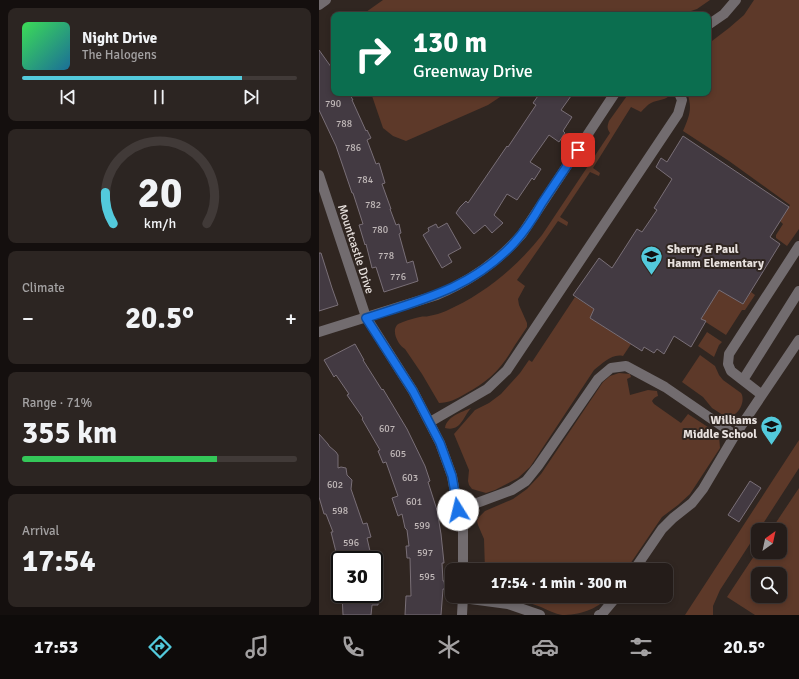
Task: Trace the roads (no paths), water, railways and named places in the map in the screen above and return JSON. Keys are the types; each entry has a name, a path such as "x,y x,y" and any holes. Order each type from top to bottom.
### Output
{"street":[{"path":"319,5 326,0"},
{"path":"711,23 724,14 736,0"},
{"path":"319,332 423,300 449,290 475,276 496,261 522,234 613,96"},
{"path":"429,422 487,389 507,370 679,114 682,100 680,96"},
{"name":"Mountcastle Drive","path":"319,175 366,318 413,391 440,443 452,476 458,510 463,527 463,563"},
{"path":"762,395 731,371 728,364 729,354 799,246"},
{"path":"743,380 799,291"},
{"path":"639,563 662,529 692,503 703,489 735,435 799,340"},
{"path":"458,510 512,490 526,481 598,379 611,368 626,366 665,387 735,435"},
{"path":"463,603 463,615"},
{"path":"502,603 540,615"},
{"path":"599,615 602,614 611,603"}],"place":[{"name":"Sherry & Paul Hamm Elementary","path":"651,276"},
{"name":"Williams Middle School","path":"772,446"}]}
